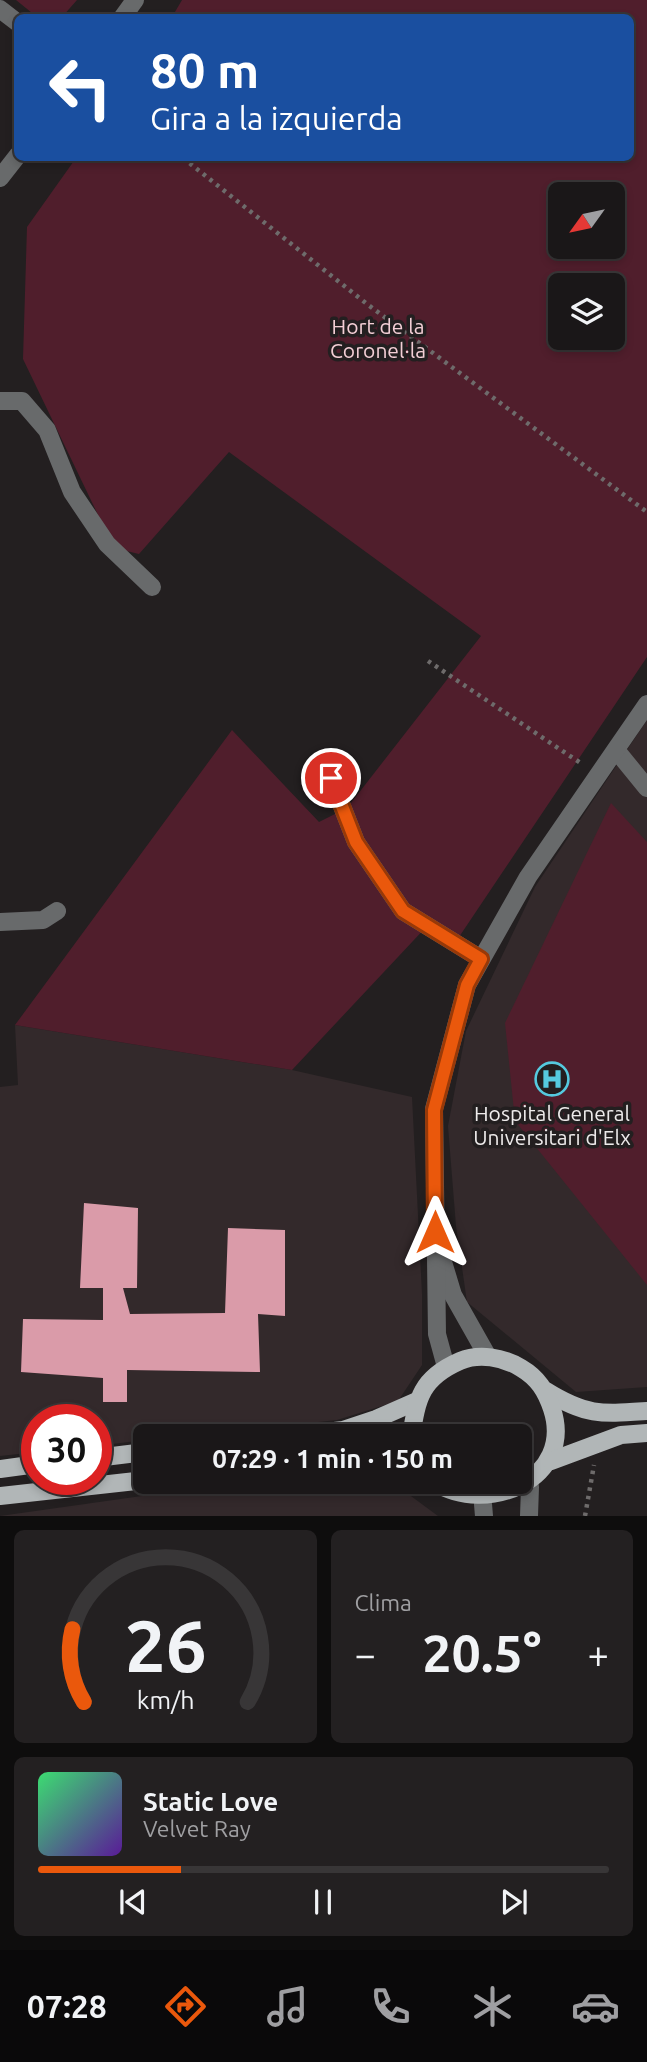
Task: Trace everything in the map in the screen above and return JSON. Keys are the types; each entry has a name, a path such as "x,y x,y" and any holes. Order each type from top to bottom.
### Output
{"main road":[{"path":"413,1424 417,1401 429,1381 446,1367 467,1358 488,1357 512,1362 532,1374 547,1391 569,1405 588,1411 647,1411"},
{"path":"532,1485 551,1461 557,1426 547,1391"},
{"path":"361,1424 417,1401"},
{"path":"551,1461 621,1435 647,1433"},
{"path":"112,1456 133,1453"},
{"path":"0,1469 21,1466"},
{"path":"0,1496 133,1481"},
{"path":"449,1494 484,1510 520,1494"}],"street":[{"path":"0,9 14,20"},
{"path":"0,178 14,160"},
{"path":"0,401 22,401 47,430 72,492 107,544 152,587"},
{"path":"446,1367 437,1334 434,1110 467,985 528,877 647,704"},
{"path":"615,750 647,788"},
{"path":"331,778 356,842 403,911 481,959"},
{"path":"0,922 43,920 57,911"},
{"path":"435,1232 453,1295 488,1357"},
{"path":"529,1516 530,1494"}],"path":[{"path":"187,161 366,303 647,512"},
{"path":"428,661 598,775"}],"shaded area":[{"name":"Hospital General Universitari d'Elx","path":"647,720 647,1387 576,1392 467,1302 456,1226 448,1126 466,1031 535,887"},
{"path":"15,1025 292,1070 412,1097 422,1294 422,1365 398,1401 337,1420 300,1424 133,1424 133,1441 112,1444 112,1404 21,1404 21,1454 0,1456 0,1087 18,1085"},
{"path":"156,1494 408,1494 438,1516 0,1516"}],"green space":[{"path":"16,0 77,0 65,14 33,14"},
{"name":"Hort de la Coronel·la","path":"182,0 647,0 647,657 459,937 428,925 292,1070 15,1025 232,730 319,822 347,808 481,636 229,452 139,554 114,548 23,359 27,227 74,161 634,161 634,14 174,14"},
{"path":"611,803 647,842 647,1285 515,1121 505,1023"}],"building":[{"path":"84,1203 138,1208 137,1288 123,1288 130,1314 225,1313 228,1228 285,1230 285,1316 258,1314 260,1372 127,1370 127,1402 103,1402 103,1378 21,1372 23,1319 103,1320 103,1288 80,1288"}],"place":[{"name":"Hospital General Universitari d'Elx","path":"552,1079"}],"route":[{"path":"331,778 356,842 403,911 481,959 467,985 434,1110 435,1232"}]}
